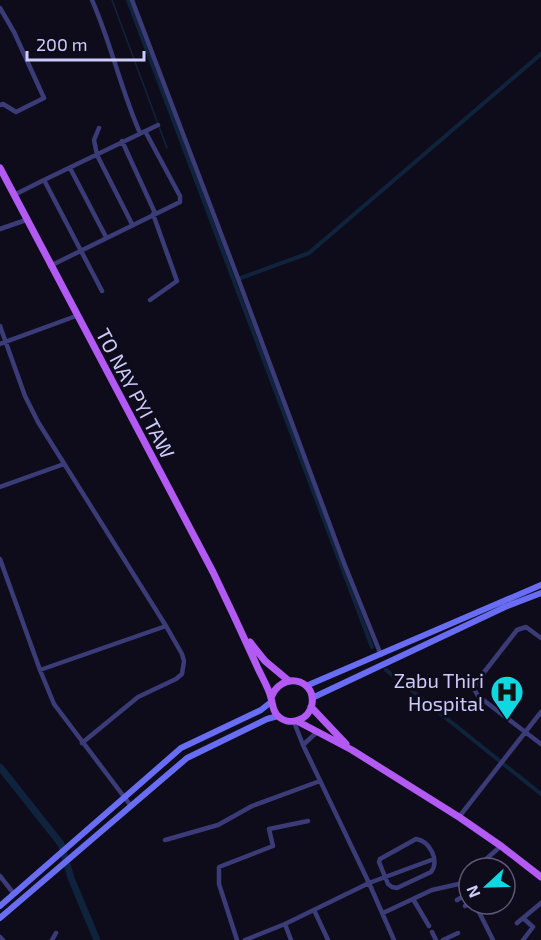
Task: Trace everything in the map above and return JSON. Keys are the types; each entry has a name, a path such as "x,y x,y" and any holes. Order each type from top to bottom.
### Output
{"main road":[{"name":"TO NAY PYI TAW","path":"0,168 243,633"},
{"path":"306,686 541,585"},
{"path":"312,698 505,607 541,593"},
{"path":"243,633 265,661 288,681"},
{"path":"0,906 181,748 261,710 271,700 277,686 288,681 298,681 306,686 312,698 311,707 304,718 286,721 278,716 271,700 243,633"},
{"path":"311,707 352,750"},
{"path":"0,918 187,758 267,719 278,716"},
{"path":"296,721 352,750 459,817 541,877"}],"street":[{"path":"50,266 179,203 181,199 123,93 102,23 92,0"},
{"path":"132,0 381,655"},
{"path":"0,8 2,19 14,32 44,98 16,112 3,104 0,105"},
{"path":"14,195 158,125"},
{"path":"99,128 94,140 97,155 132,224"},
{"path":"122,141 154,214 177,281 150,300"},
{"path":"70,168 106,237"},
{"path":"44,180 102,291"},
{"path":"0,230 26,220"},
{"path":"0,344 76,316"},
{"path":"0,326 25,396 38,422 166,626 184,661 182,674 138,697 82,743"},
{"path":"0,487 64,464"},
{"path":"0,559 54,704 131,806"},
{"path":"40,670 166,626"},
{"path":"541,638 526,627 519,628 474,687 478,696 541,744"},
{"path":"459,817 541,712"},
{"path":"296,721 303,745 394,940"},
{"path":"303,745 316,732"},
{"path":"147,777 154,785"},
{"path":"165,840 218,825 252,806 320,781"},
{"path":"237,940 219,884 219,867 273,846 269,829 308,821"},
{"path":"420,839 425,842 434,858 435,866 431,872 397,888 390,886 379,862 380,859 412,840 420,839"},
{"path":"490,856 501,846"},
{"path":"245,940 285,924 385,876 434,858"},
{"path":"0,876 14,894"},
{"path":"383,913 432,890 457,884"},
{"path":"413,898 429,926"},
{"path":"517,923 541,903"},
{"path":"314,910 328,940"},
{"path":"481,916 493,940"},
{"path":"523,918 533,927 523,940"},
{"path":"285,924 291,940"},
{"path":"432,932 436,940"},
{"path":"52,940 56,933"},
{"path":"443,940 458,933"},
{"path":"0,937 3,940"}],"waterway":[{"path":"112,0 167,148"},
{"path":"128,0 372,647"},
{"path":"238,279 309,253 541,54"},
{"path":"386,670 541,794"},
{"path":"0,767 61,844 71,878 97,940"}],"place":[{"name":"Zabu Thiri Hospital","path":"507,721"}]}
